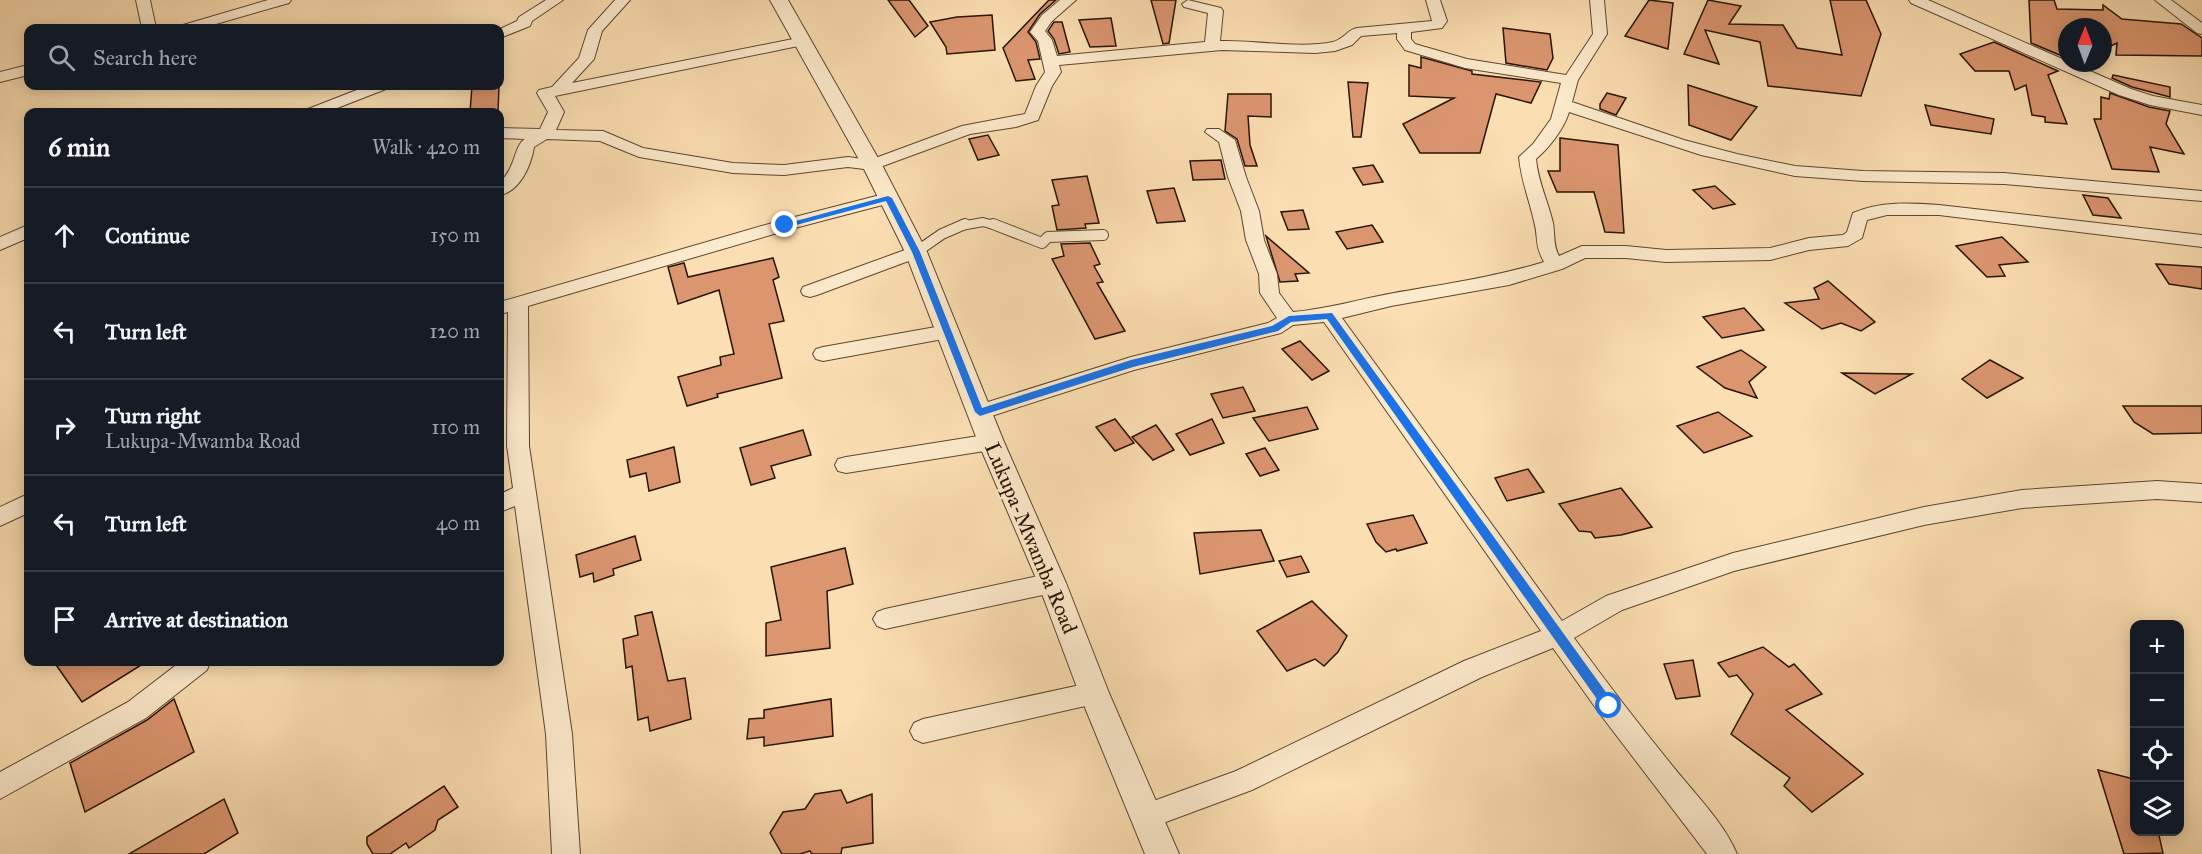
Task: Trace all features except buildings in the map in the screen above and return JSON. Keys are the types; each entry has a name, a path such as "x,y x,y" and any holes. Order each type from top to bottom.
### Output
{"street":[{"path":"143,0 148,24"},
{"path":"202,24 284,0"},
{"path":"504,32 525,23 524,20 556,0"},
{"path":"556,91 586,59 595,30 623,0"},
{"name":"Lukupa-Mwamba Road","path":"779,0 872,165 916,252 991,442 1052,582 1094,693 1162,854"},
{"path":"504,133 603,136 639,152 733,168 784,170 848,162 872,165 968,129 1016,122 1032,117 1044,86 1053,72 1045,40 1037,32 1047,18 1069,0"},
{"path":"1051,61 1244,44 1325,47 1347,42 1357,32 1404,30 1437,25 1440,21 1433,0"},
{"path":"1555,265 1545,247 1544,224 1529,177 1527,157 1539,148 1559,119 1565,105 1570,80 1600,34 1597,0"},
{"path":"1916,0 2125,92 2150,100 2202,110"},
{"path":"2162,0 2202,30"},
{"path":"1189,4 1216,11 1212,46"},
{"path":"1404,30 1404,39 1410,47 1421,51 1489,68 1570,80"},
{"path":"504,187 512,182 524,162 526,145 546,133 556,112 545,93 802,41"},
{"path":"0,77 24,71"},
{"path":"324,108 370,90"},
{"path":"1565,105 1694,150 1795,171 1896,178 1953,177 2030,180 2202,196"},
{"path":"1213,132 1227,140 1237,177 1250,211 1255,240 1268,274 1270,296 1289,319"},
{"path":"566,854 559,734 518,446 509,306 785,225 888,198"},
{"path":"980,412 1131,364 1274,328 1289,319 1329,315 1391,300 1509,279 1555,265 1582,252 1626,252 1666,256 1770,254 1809,244 1848,240 1856,234 1859,217 1868,211 1940,210 2016,217 2202,241"},
{"path":"0,244 24,233"},
{"path":"810,291 916,252"},
{"path":"1329,315 1558,635 1723,854"},
{"path":"823,354 947,332"},
{"path":"846,465 991,442"},
{"path":"1147,816 1243,781 1473,669 1558,635 1614,603 1733,562 1924,516 2022,499 2157,490 2202,493"},
{"path":"504,501 525,492"},
{"path":"0,517 24,505"},
{"path":"885,619 1052,582"},
{"path":"0,786 137,710 193,666"},
{"path":"922,731 1094,693"}],"lane":[{"path":"916,252 945,233 966,224 992,223 1042,243 1048,237 1103,235"}],"route":[{"path":"785,225 888,198 916,252 980,412 1131,364 1274,328 1289,319 1329,315 1609,706"}]}
